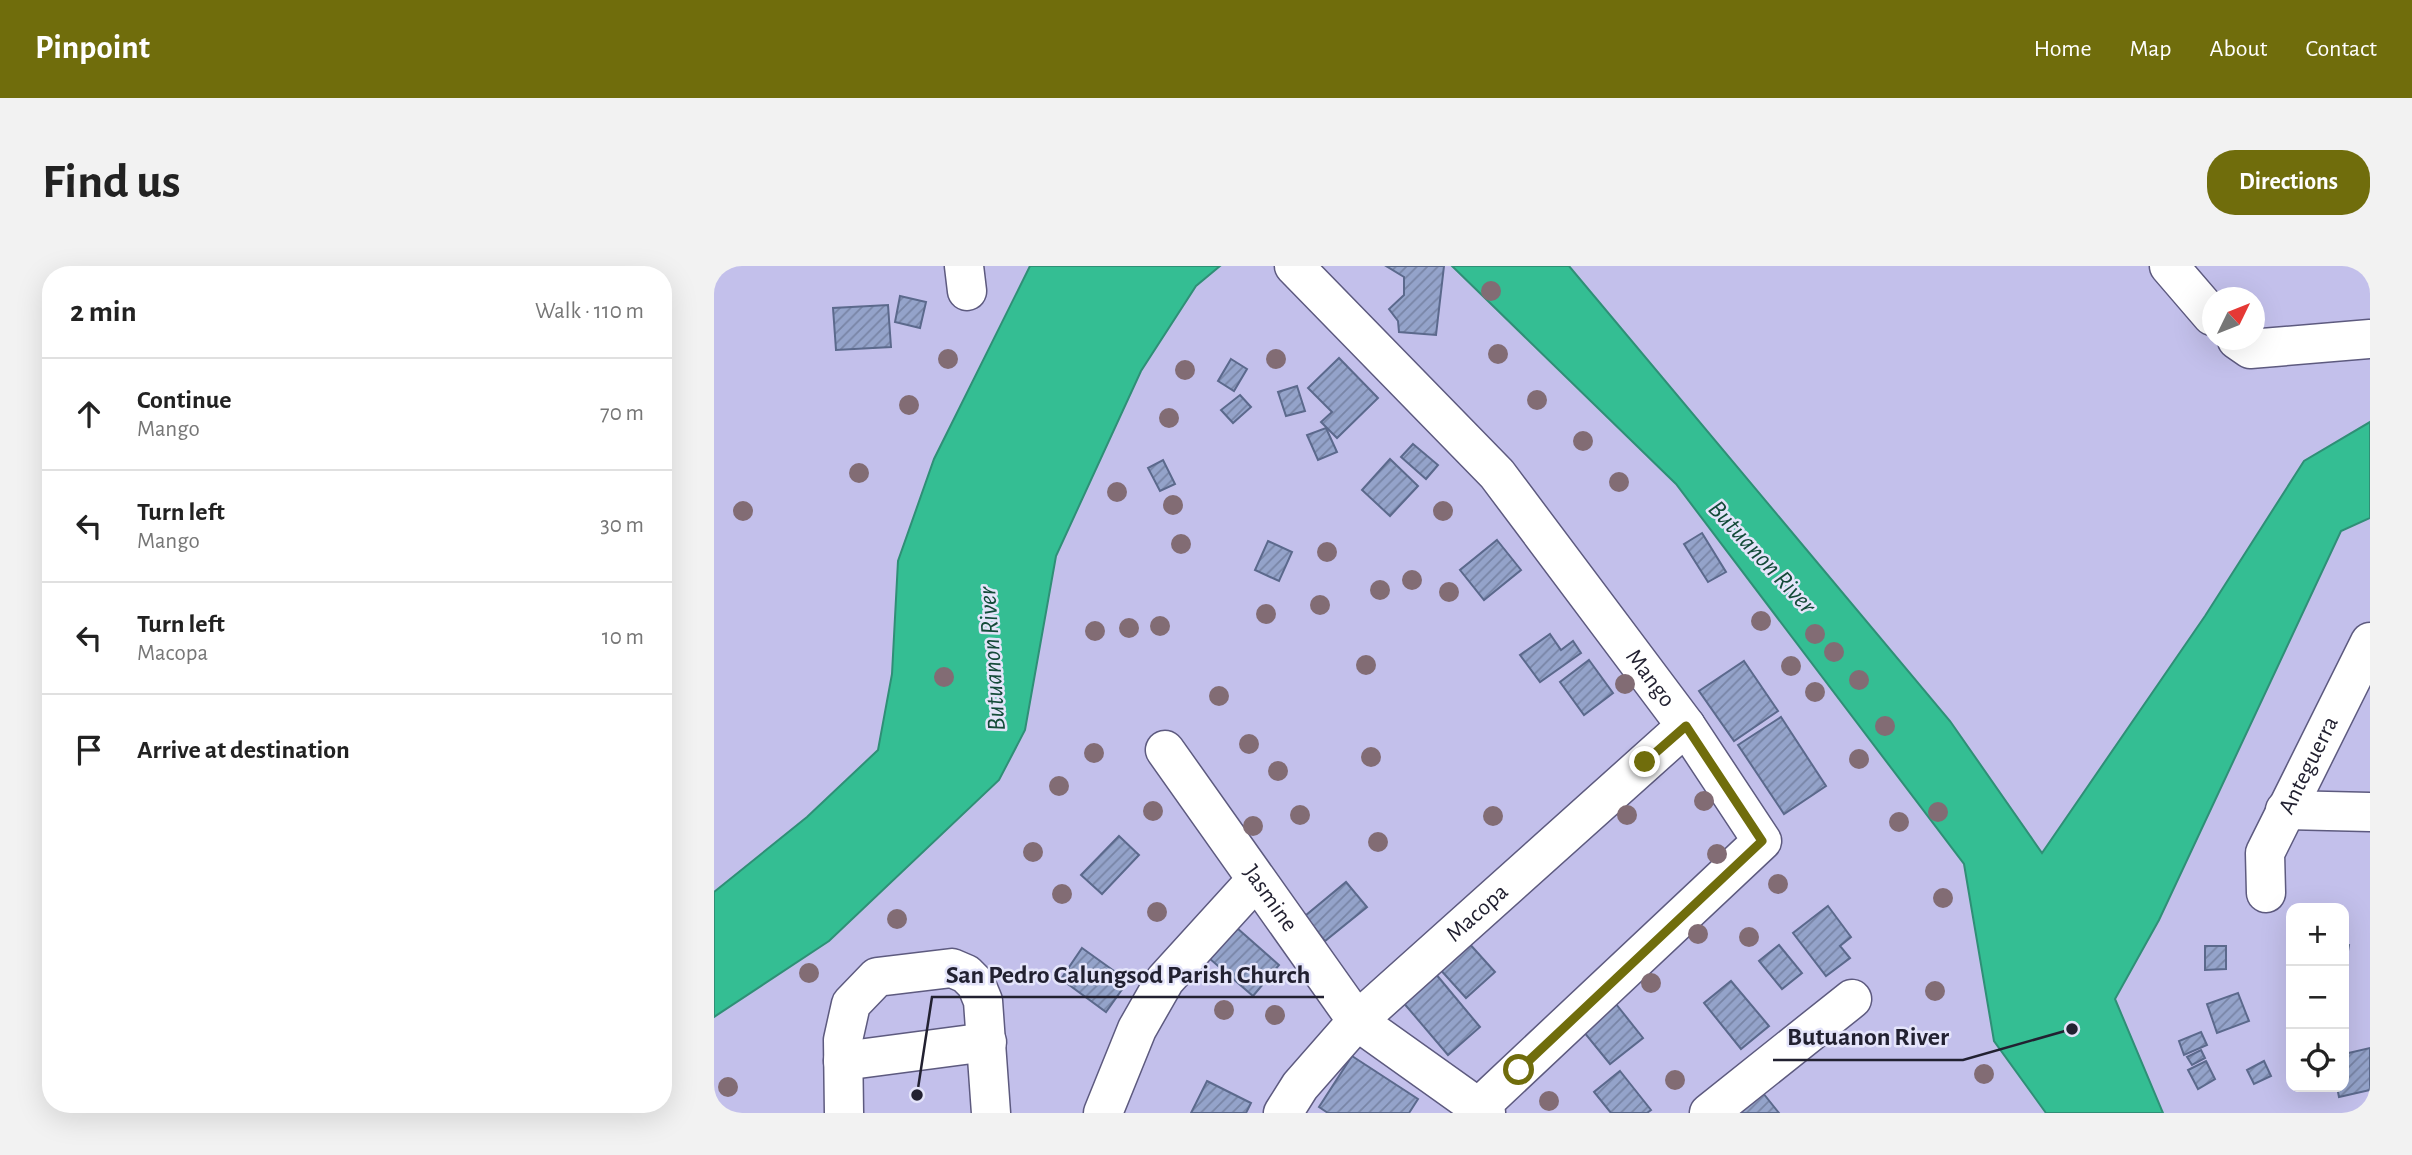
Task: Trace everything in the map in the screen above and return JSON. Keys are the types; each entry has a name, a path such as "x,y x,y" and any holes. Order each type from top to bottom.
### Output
{"street":[{"path":"2169,266 2202,304"},
{"name":"Mango","path":"1300,272 1497,474 1686,726 1762,841 1482,1110"},
{"path":"2265,348 2370,339"},
{"name":"Anteguerra","path":"2266,894 2265,852 2370,642"},
{"name":"Macopa","path":"1283,1113 1300,1086 1357,1021 1686,726"},
{"name":"Jasmine","path":"1165,750 1357,1021 1482,1110"},
{"path":"2285,810 2370,812"},
{"path":"1103,1113 1137,1029 1165,980 1256,880"},
{"path":"844,1113 842,1061 851,1004 877,977 952,968 966,974 976,984 983,1001 991,1113"},
{"path":"1709,1113 1852,999"},
{"path":"842,1061 987,1042"}],"water":[{"path":"1030,266 1220,266 1196,286 1141,371 1056,556 1025,730 999,780 829,941 714,1017 714,892 807,817 878,750 892,674 898,561 934,459"},
{"path":"1452,266 1569,266 1950,721 2042,853 2205,616 2304,461 2370,422 2370,518 2341,531 2159,920 2115,999 2163,1113 2046,1113 1994,1041 1964,864 1676,484"}],"building":[{"path":"1386,266 1444,266 1436,335 1399,332 1398,321 1389,309 1404,295 1404,277"},
{"path":"900,296 926,302 920,328 895,322"},
{"path":"888,305 891,347 836,350 833,308"},
{"path":"1339,358 1378,398 1337,438 1321,422 1332,412 1308,388"},
{"path":"1231,359 1247,369 1234,391 1218,381"},
{"path":"1297,386 1305,411 1286,416 1278,392"},
{"path":"1240,395 1251,407 1233,423 1221,410"},
{"path":"1326,428 1337,452 1318,460 1307,435"},
{"path":"1413,444 1438,465 1426,479 1401,457"},
{"path":"1390,459 1418,486 1390,516 1362,490"},
{"path":"1163,460 1175,484 1160,491 1148,468"},
{"path":"1702,533 1726,572 1708,582 1684,544"},
{"path":"1497,540 1521,570 1484,600 1460,570"},
{"path":"1268,541 1292,552 1279,581 1255,570"},
{"path":"1550,634 1561,650 1573,641 1581,653 1540,682 1520,655"},
{"path":"1589,660 1613,693 1584,715 1560,682"},
{"path":"1744,661 1778,711 1734,741 1699,691"},
{"path":"1781,717 1826,786 1784,814 1738,745"},
{"path":"1119,836 1139,855 1102,894 1081,875"},
{"path":"1346,882 1367,907 1325,941 1305,916"},
{"path":"1828,906 1851,937 1840,946 1850,958 1826,976 1793,933"},
{"path":"1237,928 1279,965 1253,996 1210,959"},
{"path":"1467,941 1495,972 1466,998 1438,967"},
{"path":"1779,945 1802,973 1782,989 1759,961"},
{"path":"2205,946 2226,946 2226,969 2205,970"},
{"path":"1082,948 1128,981 1106,1012 1061,979"},
{"path":"1435,973 1480,1027 1448,1055 1402,1001"},
{"path":"1731,981 1769,1026 1741,1049 1704,1003"},
{"path":"2238,993 2249,1021 2217,1033 2207,1004"},
{"path":"1616,1004 1643,1038 1610,1064 1583,1031"},
{"path":"2201,1032 2207,1045 2184,1055 2179,1041"},
{"path":"2370,1048 2370,1090 2339,1097 2338,1092 2349,1092 2349,1053"},
{"path":"2201,1050 2205,1058 2192,1065 2187,1057"},
{"path":"1352,1056 1418,1099 1409,1113 1328,1113 1319,1107"},
{"path":"2206,1061 2215,1079 2198,1089 2188,1070"},
{"path":"2264,1061 2271,1076 2254,1084 2247,1070"},
{"path":"1620,1071 1651,1110 1647,1113 1611,1113 1594,1092"},
{"path":"1207,1081 1251,1103 1246,1113 1191,1113"},
{"path":"1763,1093 1779,1113 1736,1113"}],"place":[{"name":"Butuanon River","path":"2072,1029"},
{"name":"San Pedro Calungsod Parish Church","path":"917,1095"}],"route":[{"path":"1519,1070 1762,841 1686,726 1645,762"}]}
